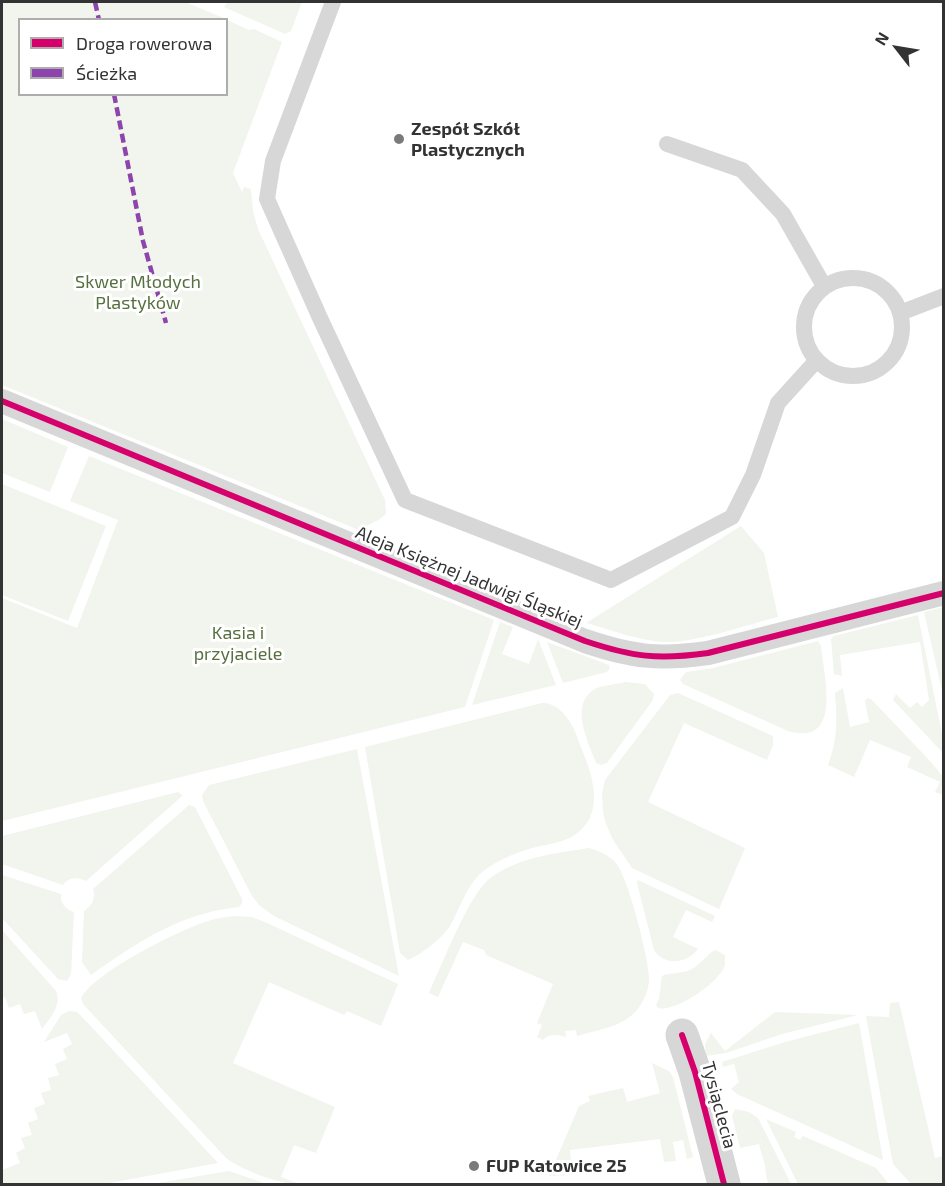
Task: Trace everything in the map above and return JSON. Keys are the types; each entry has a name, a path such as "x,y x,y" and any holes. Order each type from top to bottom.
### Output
{"street":[{"name":"Aleja Księżnej Jadwigi Śląskiej","path":"2,401 585,641 616,651 650,657 680,657 708,653 944,593"},
{"name":"Tysiąclecia","path":"682,1035 695,1072 724,1185"}],"lane":[{"path":"333,2 273,161 267,200 405,500 611,580 732,517 753,475 778,403 816,361"},
{"path":"667,144 742,170 783,214 824,286"},
{"path":"844,278 865,278 883,287 896,302 902,321 900,341 891,358 879,369 865,375 849,376 834,373 816,361 806,343 803,321 810,301 824,286 844,278"},
{"path":"900,313 944,296"}],"green space":[{"name":"Skwer Młodych Plastyków","path":"2,2 185,2 224,18 18,18 18,96 228,96 228,20 282,42 233,173 242,192 244,187 251,189 253,211 258,229 385,500 386,514 359,530 2,385"},
{"path":"227,2 302,2 291,31 285,34 224,7"},
{"path":"2,419 68,447 50,492 2,473"},
{"name":"Kasia i przyjaciele","path":"89,456 494,620 465,707 2,821 2,598 77,628 118,520 70,501"},
{"path":"2,484 106,526 68,621 2,595"},
{"path":"741,526 764,553 778,617 709,636 669,642 637,638 586,623"},
{"path":"944,607 943,695 924,612"},
{"path":"918,615 943,739 943,753 893,700 896,694 910,708 917,702 922,707 929,700 920,642 840,655 842,676 834,674 831,639 834,636"},
{"path":"500,622 513,627 502,654 529,664 538,639 556,685 472,705"},
{"path":"818,641 821,646 825,675 826,706 823,719 817,729 805,733 788,731 683,684 680,680 686,672 713,668"},
{"path":"547,642 609,665 610,668 607,672 563,683"},
{"path":"625,682 645,684 654,694 653,700 607,763 601,765 596,763 586,736 582,706 595,689"},
{"path":"843,688 850,727 869,722 865,701 868,698 872,700 943,777 943,795 935,792 940,782 907,767 911,757 870,740 854,777 828,765 836,729 835,693"},
{"path":"678,693 773,736 773,745 767,760 684,723 648,802 745,848 719,909 632,868 613,840 603,812 602,794 605,780 670,695"},
{"path":"548,703 558,709 574,729 592,780 594,803 590,818 581,830 567,839 518,853 485,870 470,886 454,920 446,931 431,946 408,960 400,953 365,747"},
{"path":"357,749 399,976 274,916 259,905 252,896 203,801 202,795 209,785"},
{"path":"178,792 182,795 181,797 86,881 73,879 63,885 2,864 2,836"},
{"path":"189,805 195,807 242,903 239,907 198,916 160,931 91,975 82,962 84,911 93,902 93,889"},
{"path":"589,848 604,854 616,863 626,884 637,919 646,954 649,978 646,995 636,1011 622,1022 604,1029 577,1036 576,1030 565,1031 566,1037 551,1035 543,1040 537,1037 542,1025 537,1023 553,984 486,955 484,950 463,942 438,997 429,993 464,915 481,887 489,879 524,861"},
{"path":"2,875 61,894 64,905 74,912 71,974 67,981 58,979 2,918"},
{"path":"638,880 715,916 712,922 686,910 673,937 698,949 688,958 669,961 654,950"},
{"path":"236,916 252,917 265,922 398,984 381,1026 347,1011 344,1015 269,982 233,1063 335,1107 316,1153 294,1145 281,1177 300,1184 262,1176 226,1158 83,1004 81,998 103,976 159,942 208,921"},
{"path":"2,930 56,991 56,1007 42,1029 35,1011 24,1014 20,1004 9,1008 5,997 2,998"},
{"path":"716,950 725,955 725,965 715,980 696,995 675,1006 658,1008 656,1005 662,976 690,970"},
{"path":"899,1002 935,1158 943,1156 943,1184 911,1184 893,1164 866,1016 889,1017 890,1003"},
{"path":"69,1011 77,1012 86,1021 218,1163 104,1184 2,1184 2,1170 20,1163 16,1153 25,1148 21,1138 32,1135 28,1123 38,1119 34,1108 45,1104 41,1093 51,1090 48,1078 59,1075 55,1064 67,1059 63,1049 72,1044 67,1033 44,1042 61,1015"},
{"path":"775,1012 858,1015 782,1034 726,1053 706,1056 705,1044 711,1033 725,1051"},
{"path":"859,1023 883,1160 737,1094 731,1089 739,1082 734,1064 723,1067 722,1062 785,1042"},
{"path":"652,1063 669,1071 673,1077 693,1157 687,1159 683,1140 673,1142 676,1161 664,1162 660,1139 570,1150 572,1175 549,1176 579,1106 590,1101 588,1096 623,1088 627,1102 660,1093"},
{"path":"735,1109 749,1112 758,1118 791,1184 768,1184 759,1144 740,1148 732,1116"},
{"path":"766,1119 796,1132 794,1137 800,1140 803,1136 876,1168 889,1184 798,1184"},
{"path":"229,1171 267,1184 152,1184"}],"marked path":[{"path":"95,2 99,18"},
{"path":"114,96 143,241 166,323"}],"cycle path":[{"path":"2,401 585,641 617,651 646,656 708,653 944,593"},
{"path":"682,1035 695,1072 724,1184"}],"place":[{"name":"Zespół Szkół Plastycznych","path":"399,139"},
{"name":"FUP Katowice 25","path":"474,1166"}]}
